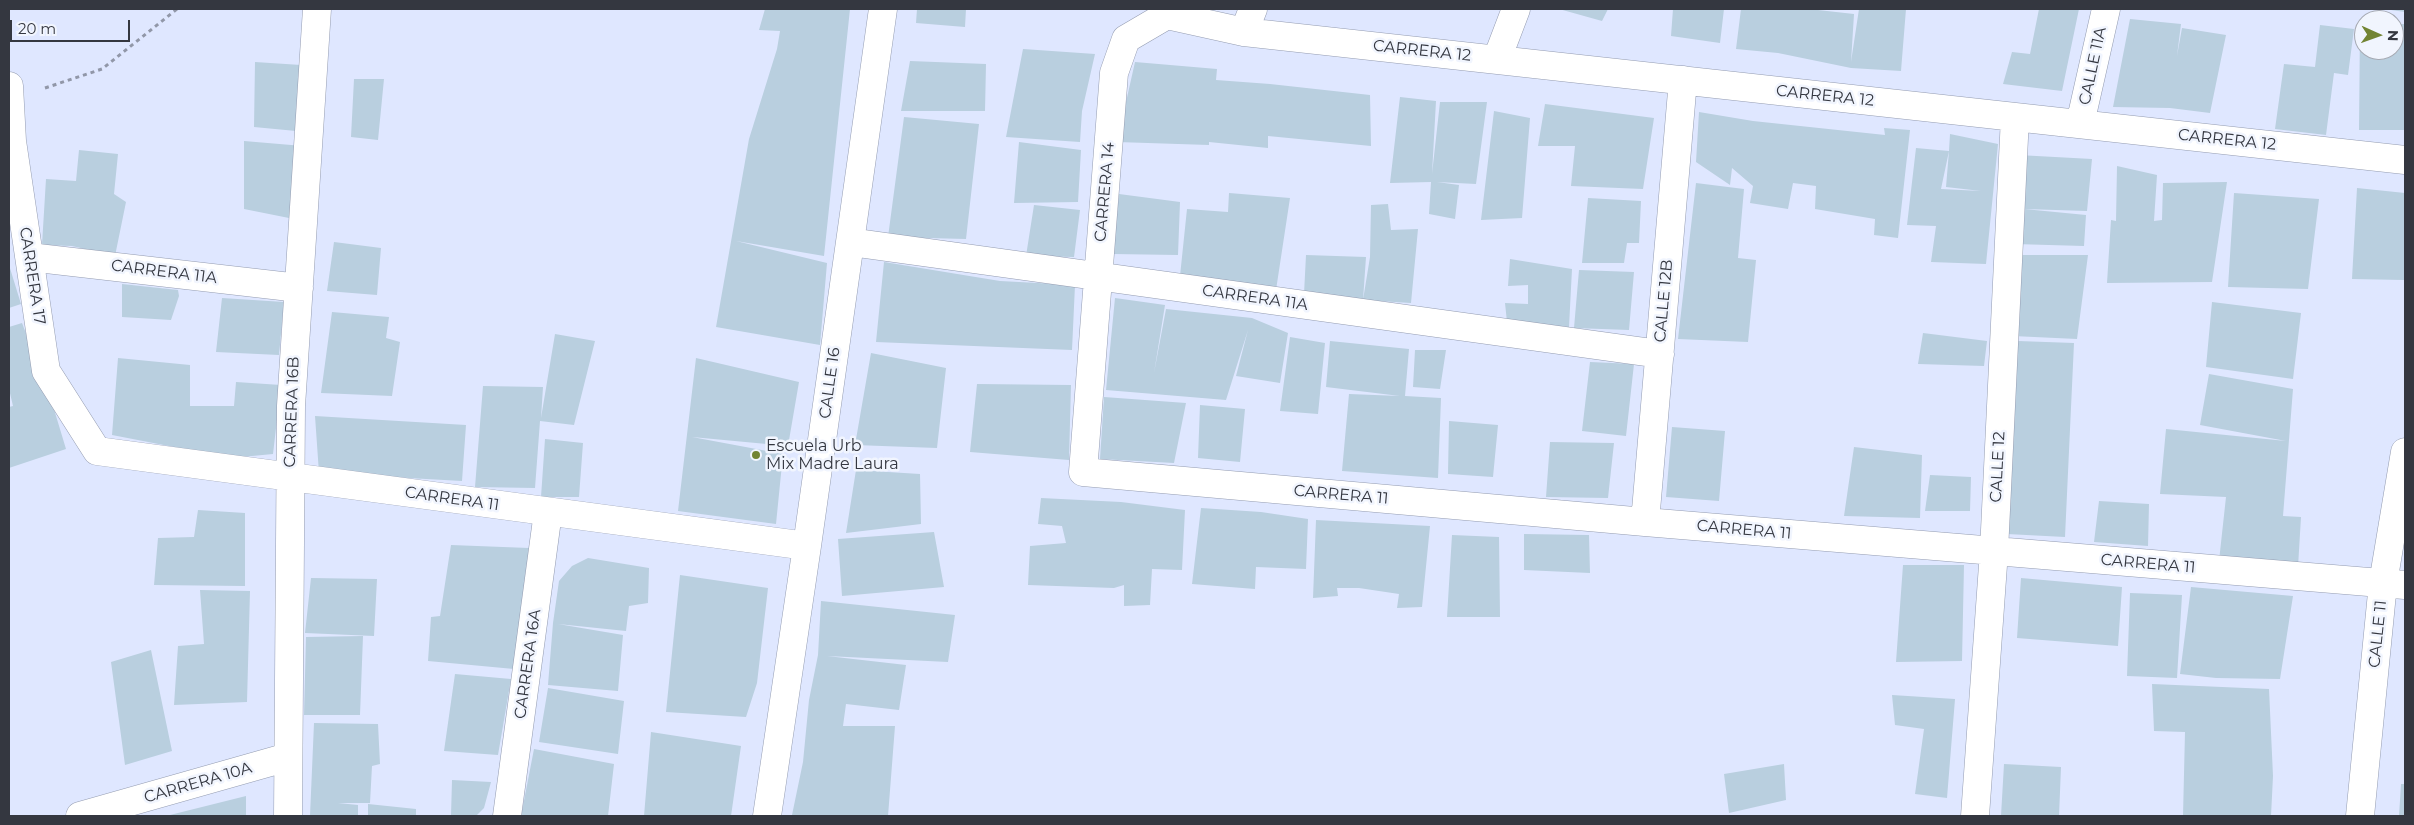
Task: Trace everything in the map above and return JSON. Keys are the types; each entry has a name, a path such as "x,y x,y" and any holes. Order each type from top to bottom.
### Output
{"street":[{"name":"CARRERA 16B","path":"288,816 291,406 317,9"},
{"name":"CALLE 16","path":"767,816 883,9"},
{"path":"1498,59 1516,9"},
{"name":"CALLE 11A","path":"2080,124 2106,9"},
{"name":"CARRERA 14","path":"1083,472 1114,73 1126,39 1167,16 1249,20"},
{"name":"CARRERA 12","path":"1249,20 1498,59 2405,160"},
{"name":"CALLE 12B","path":"1645,522 1683,80"},
{"name":"CARRERA 17","path":"9,93 12,141 46,370 97,451"},
{"name":"CALLE 12","path":"1975,816 1994,551 2015,117"},
{"name":"CARRERA 11A","path":"850,242 1660,354"},
{"name":"CARRERA 11A","path":"29,256 299,288"},
{"name":"CARRERA 11","path":"97,451 807,546"},
{"name":"CALLE 11","path":"2360,816 2394,584 2405,452"},
{"name":"CARRERA 11","path":"1083,472 1645,522 2394,584"},
{"name":"CARRERA 16A","path":"507,816 548,512"},
{"name":"CARRERA 10A","path":"80,816 288,757"}],"path":[{"path":"9,93 102,69 177,9"}],"building":[{"path":"765,9 850,9 824,256 736,241 827,263 820,345 716,327 749,139 777,49 780,31 759,30"},
{"path":"917,9 966,9 965,27 916,23"},
{"path":"1559,9 1608,9 1602,21"},
{"path":"1673,9 1724,9 1720,43 1671,36"},
{"path":"1741,9 1809,9 1854,14 1851,62 1859,9 1906,9 1901,71 1851,68 1778,53 1736,49"},
{"path":"2039,9 2079,9 2062,91 2003,84 2012,52 2030,54"},
{"path":"2405,9 2405,12 2404,10 2391,10"},
{"path":"2130,19 2181,24 2177,56 2182,28 2226,35 2210,113 2170,108 2113,107"},
{"path":"2405,24 2405,130 2359,130 2360,60 2404,60"},
{"path":"2320,25 2354,29 2348,75 2334,73 2326,135 2275,129 2284,64 2315,67"},
{"path":"1023,49 1095,54 1082,111 1080,142 1006,137"},
{"path":"910,61 986,64 985,111 901,111"},
{"path":"255,62 301,65 296,131 254,127"},
{"path":"1135,62 1217,69 1216,80 1370,95 1371,146 1268,136 1268,148 1209,142 1209,145 1117,142"},
{"path":"354,79 384,79 378,140 351,137"},
{"path":"1400,97 1436,101 1432,174 1440,102 1487,102 1476,184 1437,182 1459,185 1455,219 1429,214 1431,182 1390,183"},
{"path":"1545,104 1654,118 1643,189 1571,186 1575,146 1538,146"},
{"path":"1494,111 1530,118 1522,218 1481,220"},
{"path":"1699,112 1753,121 1885,135 1884,128 1910,130 1898,238 1874,235 1875,219 1815,209 1816,186 1793,183 1788,209 1750,203 1753,186 1732,168 1730,185 1696,162"},
{"path":"904,117 979,124 966,239 888,237"},
{"path":"1950,134 1998,144 1986,264 1931,262 1936,226 1907,225 1916,148 1949,151","holes":["1949,151 1946,187 1981,191 1941,189"]},
{"path":"244,141 303,146 294,219 244,209"},
{"path":"1019,142 1081,150 1078,202 1014,203"},
{"path":"79,150 118,154 114,194 126,202 115,256 72,246 42,245 46,179 76,181"},
{"path":"2018,155 2092,159 2087,211 2024,209 2086,215 2084,246 2014,244"},
{"path":"2117,166 2157,175 2154,221 2162,220 2163,183 2227,182 2212,282 2107,283 2111,220 2116,221"},
{"path":"1696,183 1744,189 1738,258 1756,260 1748,342 1678,339"},
{"path":"2357,188 2405,193 2404,280 2352,279"},
{"path":"1229,193 1290,198 1276,290 1180,276 1187,209 1228,212"},
{"path":"2234,193 2319,199 2308,289 2228,287"},
{"path":"1119,194 1180,202 1178,255 1113,254"},
{"path":"1588,198 1641,201 1639,243 1627,243 1624,263 1582,263"},
{"path":"1388,204 1391,230 1418,229 1411,303 1363,300 1370,257 1371,205"},
{"path":"1034,205 1080,210 1074,257 1026,256"},
{"path":"334,242 381,248 377,295 327,291"},
{"path":"1306,255 1366,257 1363,300 1304,294"},
{"path":"2015,255 2088,255 2077,339 2013,336"},
{"path":"1510,259 1572,269 1569,327 1507,322 1505,303 1528,304 1528,285 1508,286"},
{"path":"884,262 1000,281 1075,285 1072,350 876,342"},
{"path":"9,265 21,304 9,308"},
{"path":"1579,270 1634,272 1629,330 1574,328"},
{"path":"122,284 178,290 179,296 171,320 122,317"},
{"path":"222,298 284,302 279,355 216,352"},
{"path":"1115,298 1165,305 1154,373 1166,309 1252,318 1288,333 1280,383 1236,376 1248,330 1226,400 1106,390"},
{"path":"2212,302 2301,313 2293,379 2206,367"},
{"path":"332,312 389,317 386,338 400,342 392,396 321,393"},
{"path":"22,323 50,396 66,449 9,468 9,407 13,406 9,389 9,327"},
{"path":"1923,333 1987,341 1984,366 1918,364"},
{"path":"555,334 595,341 574,425 540,421 535,488 475,487 483,386 543,387 541,418"},
{"path":"1290,337 1325,343 1318,414 1280,411"},
{"path":"1330,341 1409,349 1405,396 1441,398 1438,478 1342,471 1349,394 1400,396 1326,387"},
{"path":"2018,341 2074,343 2065,537 2007,534"},
{"path":"1415,350 1446,350 1440,389 1413,387"},
{"path":"871,353 946,368 937,448 855,445"},
{"path":"118,358 190,365 190,406 234,406 236,382 281,385 273,454 231,458 112,435"},
{"path":"696,358 799,382 788,446 692,437 783,454 776,524 678,511"},
{"path":"1590,362 1634,364 1626,436 1582,431"},
{"path":"2209,374 2293,389 2283,516 2301,517 2298,567 2219,561 2226,497 2160,494 2166,429 2286,441 2200,425"},
{"path":"977,384 1071,385 1069,460 970,452"},
{"path":"1104,397 1186,403 1174,463 1100,459"},
{"path":"1200,405 1245,409 1240,462 1198,458"},
{"path":"315,416 466,425 462,481 319,473"},
{"path":"1449,421 1498,425 1493,477 1448,474"},
{"path":"1672,427 1725,431 1719,501 1666,497"},
{"path":"545,439 583,443 579,497 541,497"},
{"path":"1550,442 1614,443 1608,498 1546,497"},
{"path":"1854,447 1922,455 1920,518 1844,516"},
{"path":"856,470 920,474 921,524 846,533"},
{"path":"1930,475 1971,477 1970,511 1925,511"},
{"path":"1041,498 1121,502 1185,510 1182,570 1152,569 1150,605 1124,606 1124,585 1114,588 1028,585 1030,546 1066,543 1062,526 1038,524"},
{"path":"2099,501 2149,504 2148,546 2094,542"},
{"path":"1201,508 1261,512 1308,519 1306,569 1256,567 1255,589 1192,584"},
{"path":"198,510 245,513 245,586 154,585 158,538 194,537"},
{"path":"1316,520 1430,526 1422,607 1397,608 1399,594 1359,588 1337,588 1338,596 1313,598"},
{"path":"934,532 944,587 842,596 838,539"},
{"path":"1524,534 1589,535 1590,573 1524,570"},
{"path":"1452,535 1499,537 1500,617 1447,617"},
{"path":"451,545 529,548 514,669 428,661 431,617 440,616"},
{"path":"588,558 649,568 648,603 629,606 626,631 558,624 623,635 618,691 548,685 553,623 559,581 572,566"},
{"path":"1903,565 1964,565 1962,661 1896,662"},
{"path":"680,575 768,588 757,683 746,717 666,712"},
{"path":"311,578 377,579 374,636 305,633"},
{"path":"2021,578 2122,587 2118,646 2017,638"},
{"path":"2191,587 2293,596 2280,679 2216,678 2180,674"},
{"path":"200,590 250,591 247,702 174,705 178,646 204,644"},
{"path":"2130,593 2182,595 2177,678 2127,676"},
{"path":"821,601 955,615 948,662 827,656 906,665 899,710 846,704 843,726 895,726 888,816 792,815 803,762 809,700 818,655"},
{"path":"363,636 360,715 304,715 306,637"},
{"path":"151,650 172,751 125,765 111,662"},
{"path":"455,674 511,679 498,755 444,751"},
{"path":"2152,684 2269,689 2273,776 2271,816 2183,816 2185,732 2154,731"},
{"path":"548,688 624,701 618,754 539,742"},
{"path":"1892,695 1955,699 1947,798 1915,794 1924,729 1895,725"},
{"path":"314,723 378,724 380,764 372,766 370,803 338,803 358,805 358,816 310,816"},
{"path":"651,732 741,746 731,816 644,816"},
{"path":"534,749 614,764 608,816 521,816"},
{"path":"1784,764 1786,800 1729,813 1724,774"},
{"path":"2004,764 2061,767 2059,816 2001,816"},
{"path":"452,780 491,782 484,808 476,816 451,816"},
{"path":"2401,784 2405,784 2405,816 2399,816"},
{"path":"246,796 246,816 166,816"},
{"path":"368,804 416,809 416,816 368,816"}],"place":[{"name":"Escuela Urb Mix Madre Laura","path":"756,455"}]}
